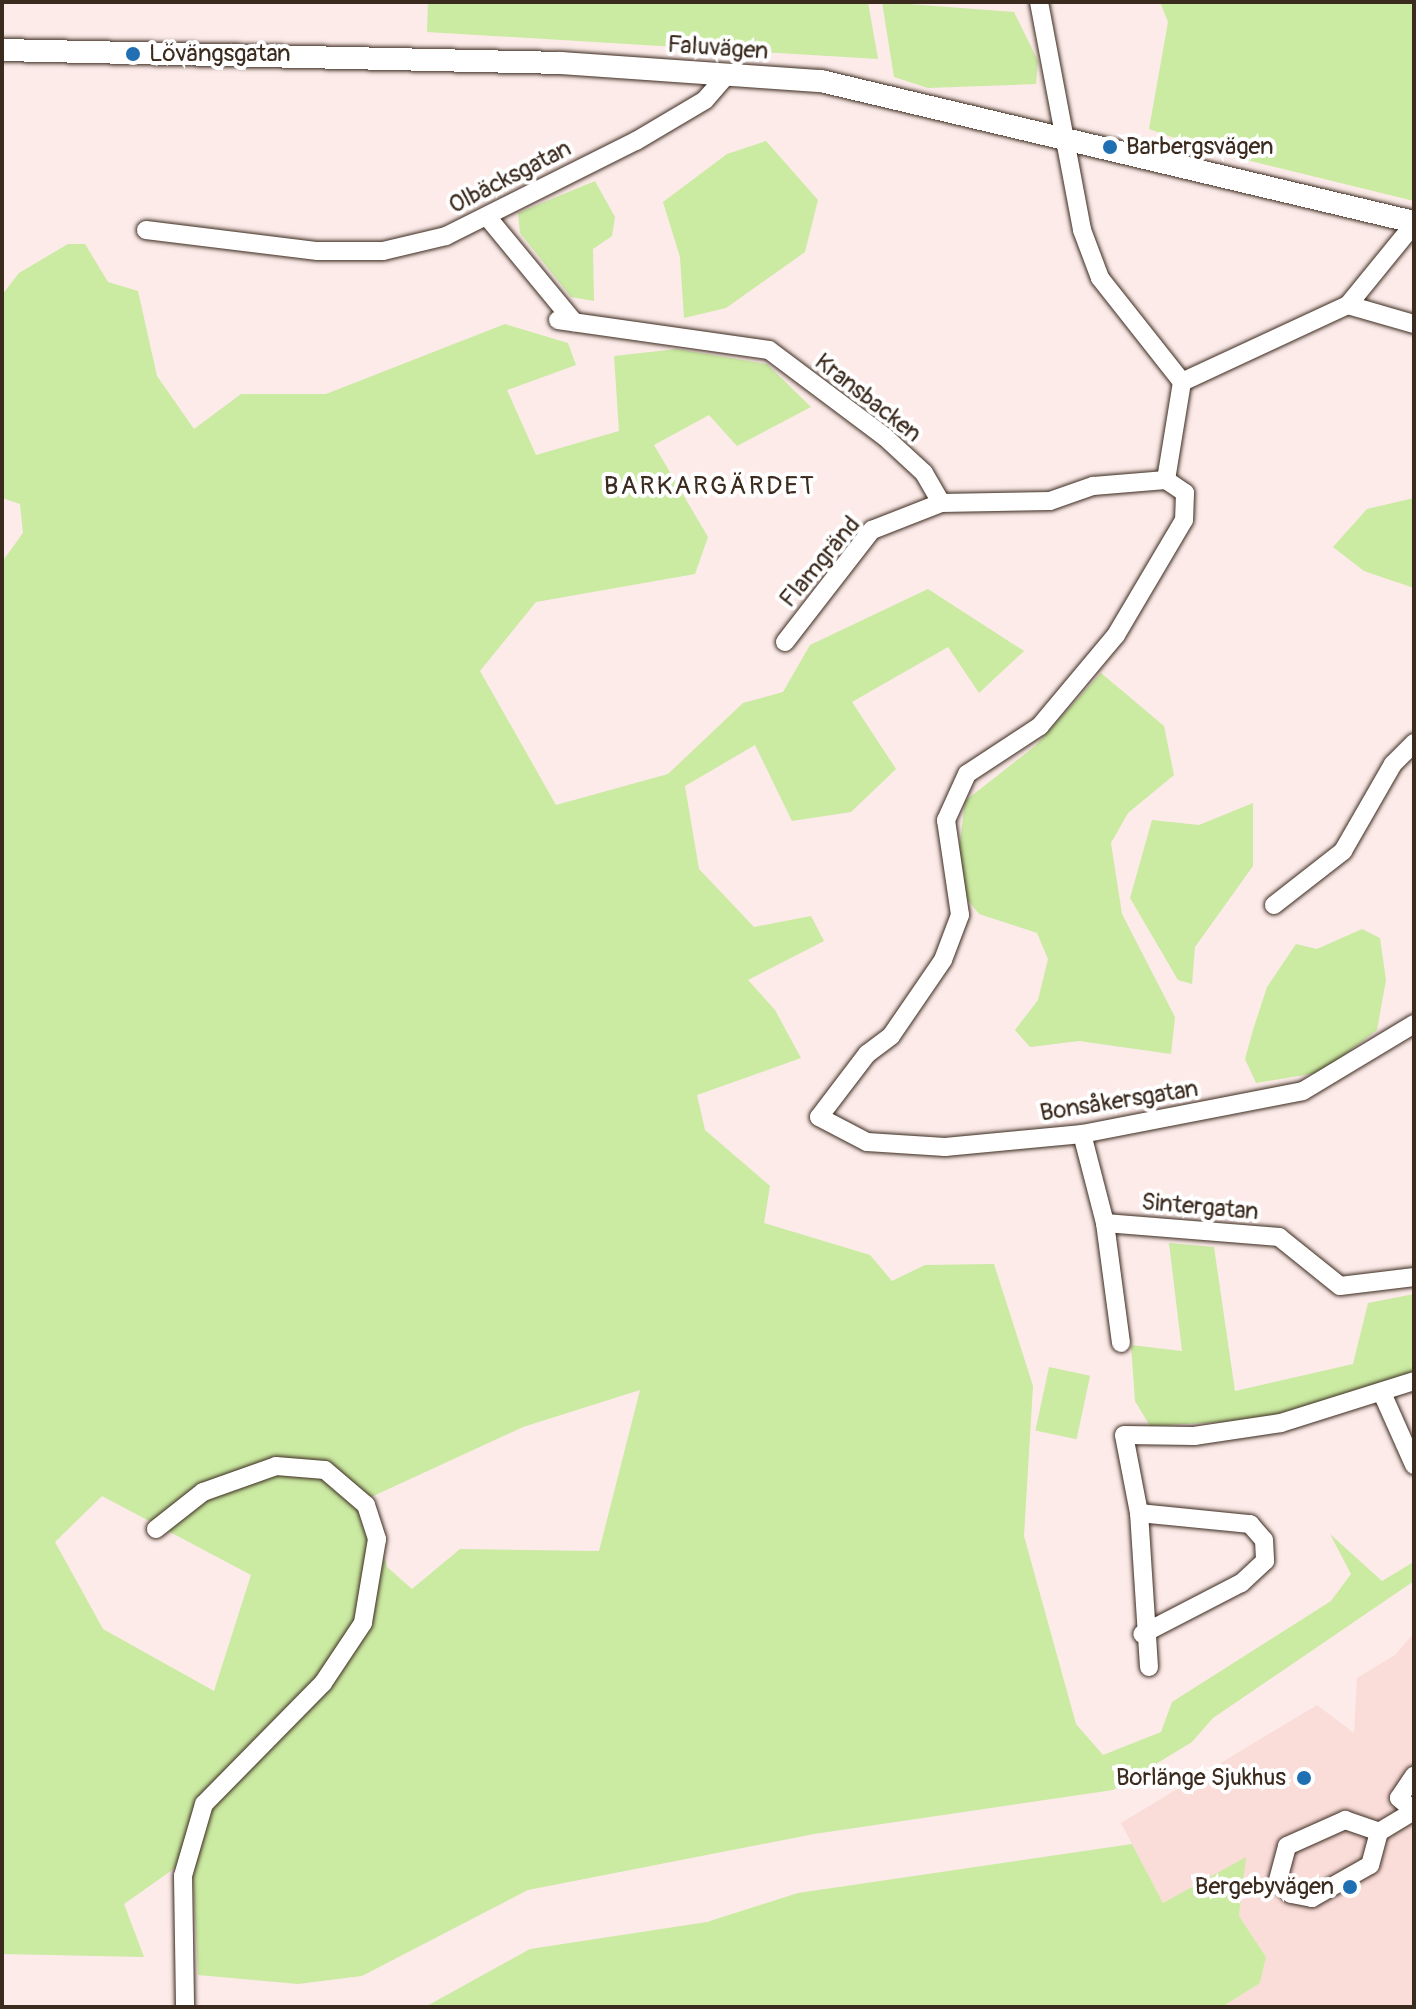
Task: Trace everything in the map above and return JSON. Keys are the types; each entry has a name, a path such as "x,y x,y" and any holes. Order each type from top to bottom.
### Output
{"street":[{"path":"941,503 1050,501 1093,486 1166,480 1182,382 1100,278 1082,230 1039,2"},
{"name":"Faluvägen","path":"2,50 728,74 821,81 1065,136 1414,223"},
{"name":"Olbäcksgatan","path":"146,230 383,251 489,219 705,100 728,74"},
{"name":"Kransbacken","path":"489,219 566,321 769,350 885,437 924,473 941,503"},
{"path":"1182,382 1348,305 1414,223"},
{"path":"1348,305 1414,324"},
{"name":"Bonsåkersgatan","path":"1166,480 1185,493 1184,520 1116,635 1040,726 967,774 946,820 960,915 943,960 891,1036 867,1054 819,1117 867,1142 945,1147 1082,1134 1303,1091 1414,1024"},
{"name":"Flamgränd","path":"785,642 872,530 941,503"},
{"path":"1274,905 1343,851 1393,764 1414,743"},
{"name":"Sintergatan","path":"1082,1134 1105,1223 1279,1237 1340,1286 1414,1277"},
{"path":"1105,1223 1121,1343"},
{"path":"1149,1667 1142,1634 1139,1513 1124,1435 1194,1436 1281,1423 1414,1381"},
{"path":"1382,1393 1414,1465"},
{"path":"156,1529 203,1492 276,1466 325,1470 366,1505 377,1539 363,1623 323,1683 204,1804 183,1876 185,2007"},
{"path":"1139,1513 1250,1524 1264,1540 1265,1561 1241,1583 1142,1634"},
{"path":"1379,1832 1345,1820 1287,1846 1278,1880 1291,1894 1312,1898 1370,1865 1379,1832 1414,1811 1399,1798 1414,1776"}],"shaded area":[{"name":"Borlänge Sjukhus","path":"1414,1633 1414,2007 1222,2007 1260,1983 1266,1957 1239,1917 1245,1858 1163,1903 1121,1823 1317,1705 1354,1733 1357,1678 1395,1655"}],"green space":[{"path":"428,2 868,2 878,59 427,32"},
{"path":"882,2 1014,12 1038,61 1036,84 928,88 894,77"},
{"path":"1160,2 1414,2 1414,201 1214,152 1149,129 1168,22"},
{"path":"766,141 818,200 805,252 726,308 684,318 680,257 663,202 727,154"},
{"path":"595,181 615,217 612,236 593,249 594,301 571,297 520,233 518,213"},
{"path":"68,244 85,244 108,282 138,291 157,376 194,429 241,394 326,394 505,324 568,343 576,365 507,390 536,455 619,431 614,356 677,349 767,364 811,407 737,446 709,415 654,445 708,537 695,574 536,602 480,671 556,805 668,774 743,703 783,692 810,645 928,589 1024,651 979,693 948,647 852,702 896,769 851,812 792,821 755,745 685,786 699,869 754,927 811,916 824,941 748,980 775,1010 801,1058 697,1095 705,1130 770,1186 764,1223 870,1255 892,1281 925,1265 994,1264 1033,1386 1024,1536 1076,1724 1103,1755 1161,1732 1172,1702 1331,1601 1351,1574 1330,1534 1382,1581 1412,1563 1414,1581 1213,1718 1192,1742 1113,1790 814,1834 528,1890 362,1976 298,1984 198,1975 192,1856 124,1904 144,1957 2,1954 2,562 23,533 20,504 2,498 2,295 19,273","holes":["640,1390 599,1551 460,1549 412,1589 387,1567 369,1498 523,1427","102,1496 251,1575 214,1691 103,1629 55,1542"]},
{"path":"1414,498 1414,588 1364,571 1333,547 1367,509"},
{"path":"1101,673 1164,726 1174,775 1128,813 1111,843 1122,914 1175,1017 1171,1054 1079,1041 1030,1047 1015,1030 1038,1000 1048,959 1037,933 979,914 963,894 958,858 965,801 1035,746"},
{"path":"1253,803 1253,866 1195,947 1192,984 1178,980 1130,898 1152,820 1199,825"},
{"path":"1362,929 1380,938 1386,980 1377,1030 1322,1072 1256,1083 1245,1059 1253,1030 1267,987 1296,944 1317,949"},
{"path":"1169,1243 1214,1247 1235,1391 1353,1364 1368,1303 1414,1294 1414,1374 1278,1419 1150,1426 1135,1401 1131,1345 1182,1351"},
{"path":"1049,1367 1090,1376 1077,1439 1035,1431"},
{"path":"1132,1844 1163,1903 1246,1857 1239,1916 1266,1957 1260,1983 1222,2007 425,2007 530,1949 707,1922 798,1893"}],"place":[{"name":"Lövängsgatan","path":"133,54"},
{"name":"Barbergsvägen","path":"1110,147"},
{"name":"Borlänge Sjukhus","path":"1304,1778"},
{"name":"Bergebyvägen","path":"1350,1887"}],"district":[{"name":"BARKARGÄRDET","path":"710,487"}]}
